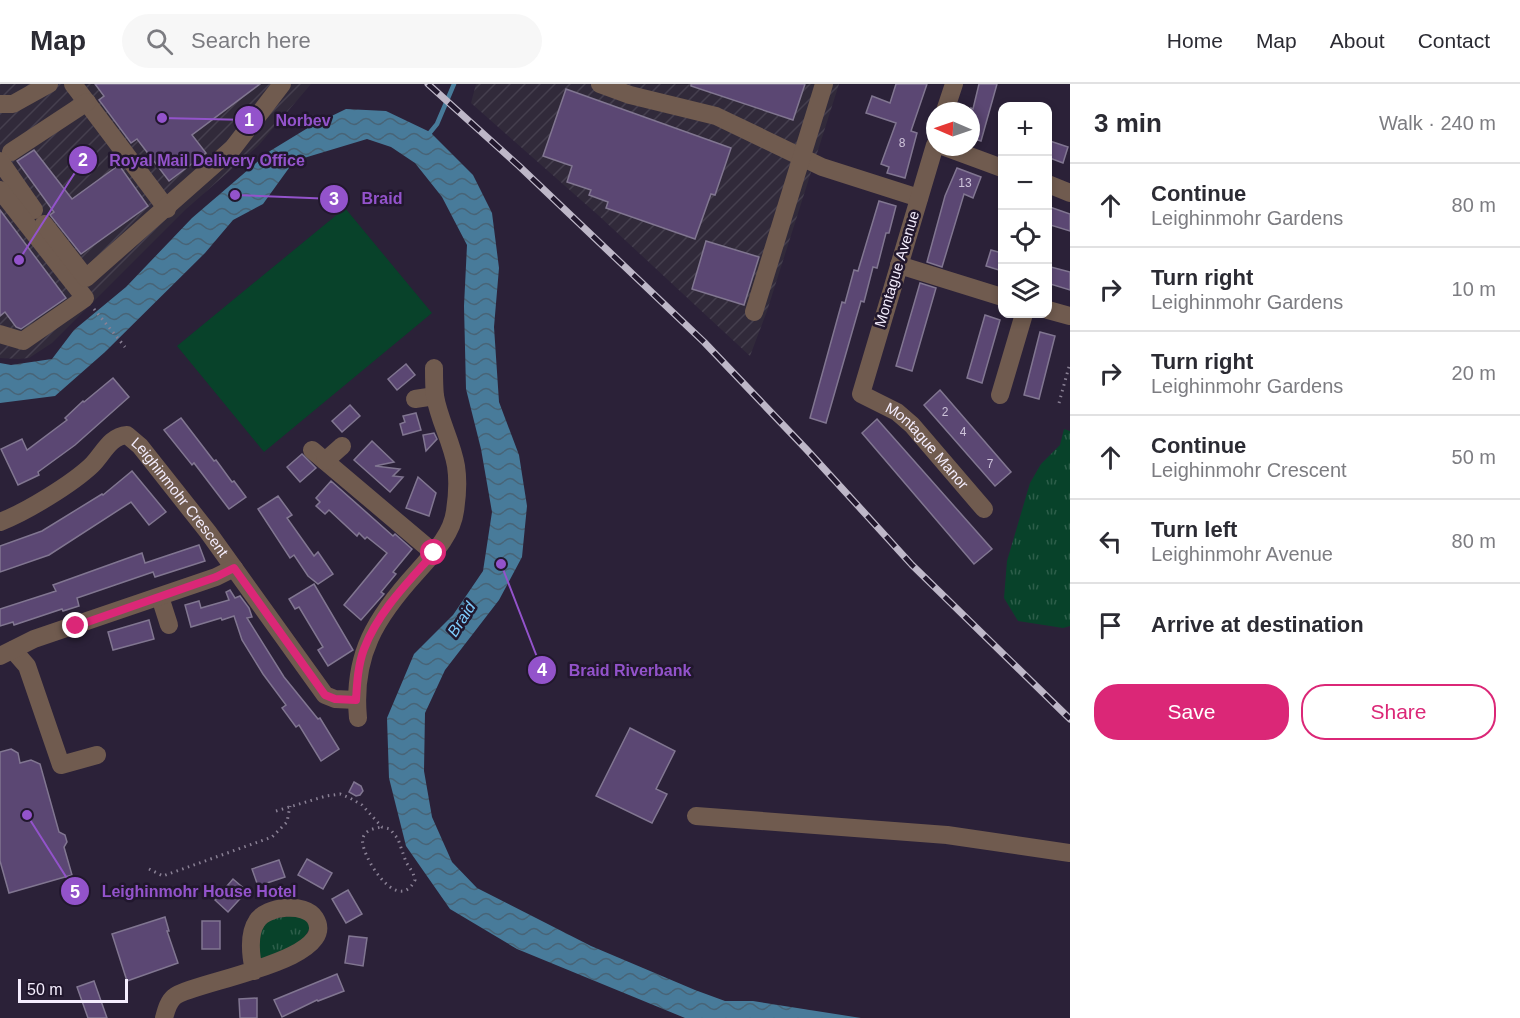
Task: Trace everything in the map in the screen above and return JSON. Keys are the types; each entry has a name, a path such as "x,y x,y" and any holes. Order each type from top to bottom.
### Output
{"street":[{"path":"0,104 13,104 49,84"},
{"path":"73,84 167,208"},
{"path":"87,102 6,157 39,217 86,278 233,148 282,84"},
{"path":"600,84 630,95 716,116 822,167 919,198"},
{"path":"754,312 824,84"},
{"path":"948,102 954,84"},
{"name":"Montague Avenue","path":"861,394 932,156"},
{"path":"969,156 998,167"},
{"path":"1052,186 1070,193"},
{"path":"0,190 87,301 23,341 0,334"},
{"path":"899,265 998,296"},
{"path":"1052,311 1070,316"},
{"path":"1000,395 1023,318"},
{"path":"358,718 356,700 363,651 380,617 406,583 434,553 447,533 455,512 456,467 435,396 434,368"},
{"name":"Montague Manor","path":"861,394 897,411 912,425 984,509"},
{"path":"415,399 435,396"},
{"name":"Leighinmohr Crescent","path":"0,522 18,515 83,472 93,464 113,440 127,435 147,454 234,568 325,695 335,699 356,700"},
{"path":"342,446 319,455 434,553"},
{"path":"6,653 34,639 160,597 216,577 234,568"},
{"path":"160,597 169,625"},
{"path":"6,653 27,666 61,765 97,755"},
{"path":"696,816 947,835 1070,853"},
{"path":"164,1018 168,1006 179,994 254,971"}],"path":[{"path":"87,301 125,347"},
{"path":"1059,403 1070,363"},
{"path":"276,811 326,795 340,794 363,805 382,827 390,829 398,839 415,880 411,887 404,891 396,891 388,885 375,870 362,845 366,832 382,827"},
{"path":"148,869 163,876 272,837 287,822 290,806"}],"shaded area":[{"path":"0,84 311,84 258,146 185,210 52,343 29,358 18,359 0,358"},
{"path":"476,84 839,84 767,311 750,356 598,215 471,103"}],"green space":[{"path":"345,208 432,313 264,452 177,346"},
{"path":"1064,429 1070,431 1070,626 1063,628 1018,621 1004,598 1007,561 1030,483 1041,464 1060,445"},
{"path":"300,914 311,926 302,942 263,959 259,958 259,933 266,920"}],"water":[{"path":"346,109 386,111 430,132 473,175 492,213 499,268 494,327 499,402 519,455 527,506 522,557 499,600 445,670 425,713 424,771 432,817 452,862 477,888 591,946 695,990 725,1001 753,1001 861,1018 685,1018 517,949 450,909 406,846 389,778 387,718 414,654 453,615 483,571 492,512 481,449 466,389 464,306 467,245 442,197 415,163 391,147 367,139 294,161 263,204 233,220 205,253 105,352 55,396 0,403 0,363 11,365 52,359 74,330 126,287 192,218 270,151 311,126"}],"building":[{"path":"95,84 260,84 192,135 206,153 169,181 137,139 131,143 99,100 104,96"},
{"path":"691,84 805,84 793,120 691,86"},
{"path":"896,84 927,84 911,131 917,133 905,178 887,173 889,167 881,164 896,123 866,113 872,96 890,103"},
{"path":"979,84 997,84 981,141 980,102 975,102"},
{"path":"566,89 731,148 715,195 711,194 695,239 606,208 608,202 589,195 591,190 567,182 572,166 543,156"},
{"path":"1052,142 1068,147 1063,163 1052,159"},
{"path":"34,150 72,199 119,165 148,206 81,254 50,215 54,212 17,161"},
{"path":"957,168 981,177 973,198 964,194 942,267 927,262 945,196"},
{"path":"879,201 896,206 877,268 873,267 864,302 861,301 826,423 810,418 842,302 845,303 854,270 858,271"},
{"path":"1052,208 1070,214 1070,231 1052,226"},
{"path":"0,210 66,298 21,329 16,327 5,312 0,316"},
{"path":"706,241 759,257 744,305 692,289"},
{"path":"991,250 998,252 998,270 986,266"},
{"path":"1052,267 1070,272 1070,290 1052,285"},
{"path":"920,283 936,288 912,371 896,366"},
{"path":"985,315 1000,320 982,383 967,378"},
{"path":"1040,332 1055,336 1039,399 1024,395"},
{"path":"406,364 415,375 397,390 388,379"},
{"path":"113,378 129,397 75,445 38,472 39,475 18,485 1,449 22,439 27,450 67,420 65,418 83,401"},
{"path":"940,390 1011,472 995,486 924,405"},
{"path":"350,405 360,416 342,432 332,421"},
{"path":"416,413 421,430 403,435 400,424 405,422 403,416"},
{"path":"181,418 214,461 216,460 246,497 229,509 194,463 192,465 164,430"},
{"path":"877,419 992,549 974,564 862,433"},
{"path":"434,433 437,439 426,451 423,435"},
{"path":"372,441 394,462 375,466 400,469 393,476 403,477 390,492 354,460"},
{"path":"302,454 316,468 300,482 287,467"},
{"path":"132,471 166,512 149,525 131,502 49,555 0,572 0,546 42,531 103,495"},
{"path":"418,477 436,493 429,516 406,508"},
{"path":"331,481 393,536 395,534 412,549 393,572 396,574 381,592 384,594 361,620 344,605 387,553 367,537 365,539 359,533 357,536 329,510 325,514 316,506 320,502 316,498"},
{"path":"278,496 292,515 287,518 314,556 318,552 333,574 318,584 308,576 294,555 290,558 258,509"},
{"path":"199,545 205,561 155,577 153,572 77,598 79,606 63,611 62,609 14,625 13,622 0,626 0,609 56,591 53,585 142,553 145,563"},
{"path":"314,584 353,650 328,666 318,650 323,647 299,607 295,609 289,599"},
{"path":"230,590 235,598 240,596 249,608 252,617 247,618 284,677 318,719 320,718 339,749 321,761 299,725 296,727 282,708 286,705 242,640 234,616 191,627 185,605 199,601 201,608 229,600 226,592"},
{"path":"149,620 154,639 113,650 108,632"},
{"path":"630,728 675,751 656,789 667,794 652,823 596,796"},
{"path":"11,749 18,753 20,763 31,760 40,764 59,832 65,835 67,842 64,847 72,875 9,893 0,861 0,752"},
{"path":"354,782 361,786 363,791 360,795 356,796 349,792"},
{"path":"307,859 332,873 323,889 298,875"},
{"path":"279,860 285,877 258,886 252,869"},
{"path":"233,879 247,891 228,912 215,900"},
{"path":"348,890 362,914 346,923 332,899"},
{"path":"165,917 169,931 167,931 178,963 127,981 112,934"},
{"path":"202,921 220,921 220,949 202,949"},
{"path":"349,936 367,938 363,966 345,963"},
{"path":"337,974 344,991 317,1000 282,1017 274,1000"},
{"path":"94,981 107,1018 88,1018 77,987"},
{"path":"257,998 257,1018 240,1018 239,999"}],"waterway":[{"path":"428,135 437,124 454,84"}],"railway":[{"path":"428,84 519,166 704,342 912,565 1070,719"}],"place":[{"name":"Norbev","path":"162,118"},
{"name":"Braid","path":"235,195"},
{"name":"Royal Mail Delivery Office","path":"19,260"},
{"name":"Braid Riverbank","path":"501,564"},
{"name":"Leighinmohr House Hotel","path":"27,815"}],"route":[{"path":"76,626 216,577 234,568 325,695 335,699 356,700 363,651 380,617 406,583 434,553"}]}
